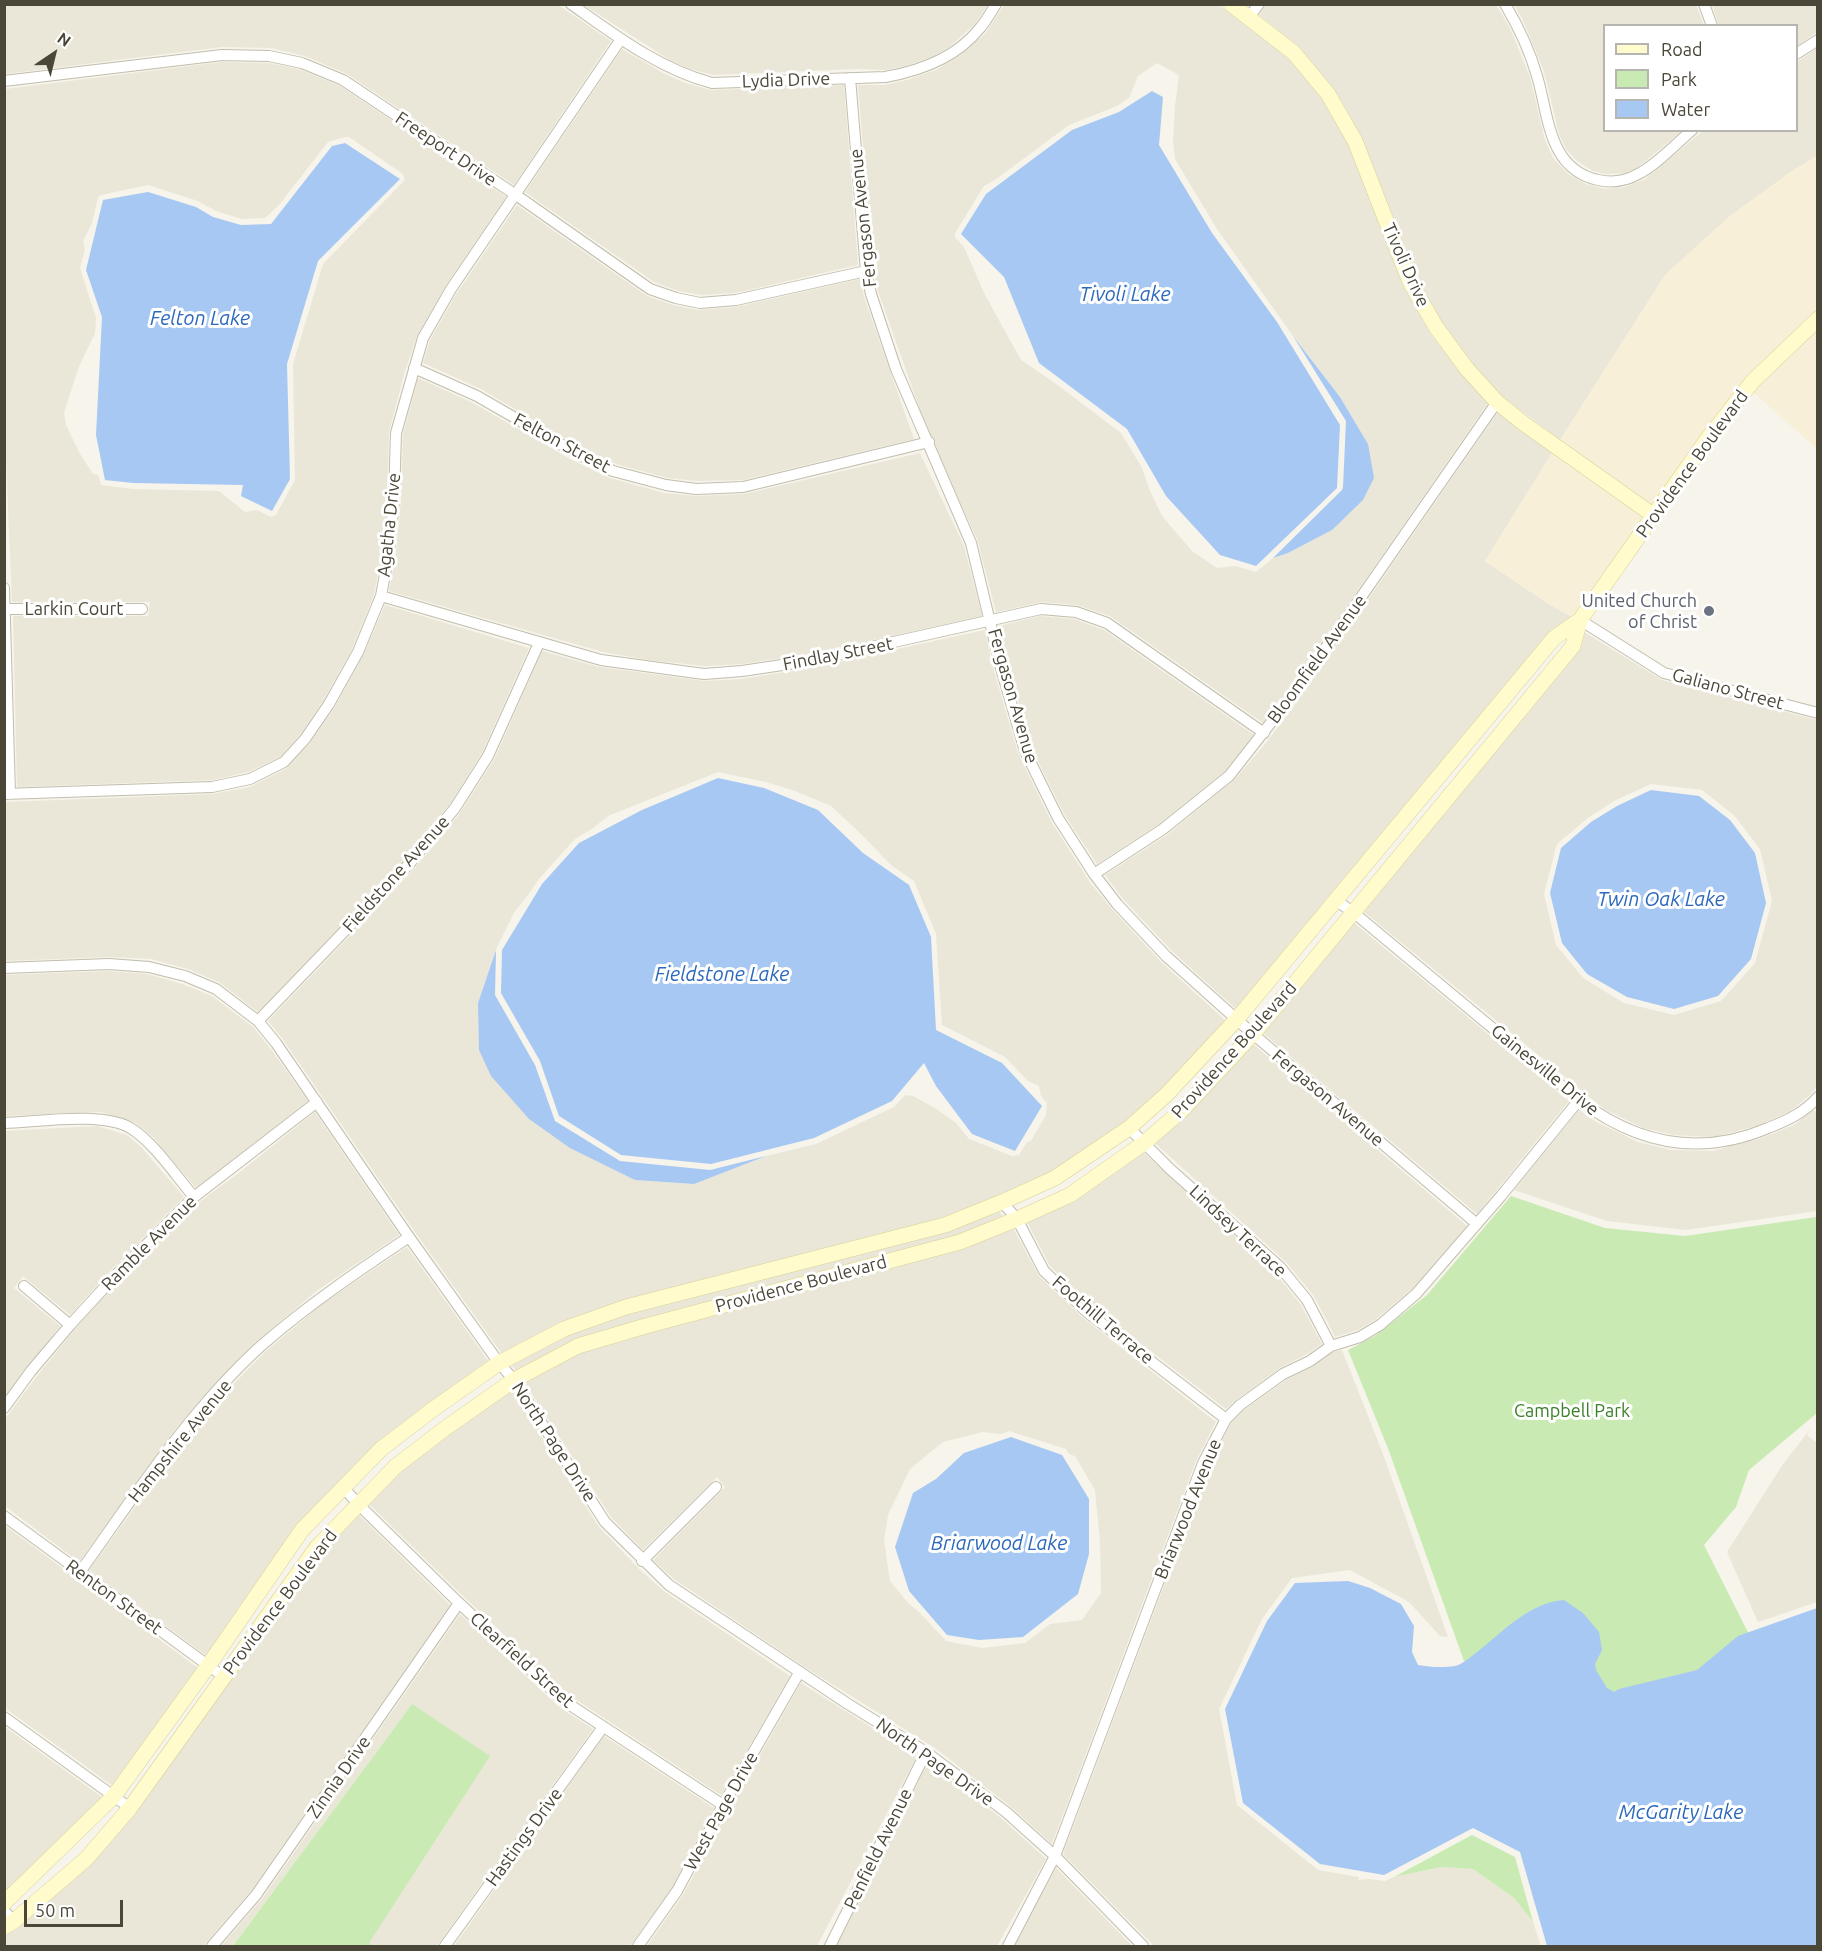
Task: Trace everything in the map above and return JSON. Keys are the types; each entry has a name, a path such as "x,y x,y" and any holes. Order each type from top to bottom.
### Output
{"main road":[{"name":"Tivoli Drive","path":"1231,4 1294,53 1328,94 1355,141 1410,282 1436,327 1467,369 1497,402 1554,446 1653,515"},
{"name":"Providence Boulevard","path":"8,1919 86,1859 130,1808 317,1547 396,1466 514,1380 578,1346 960,1242 1017,1219 1070,1195 1144,1143 1182,1110 1252,1034 1573,646 1580,620 1708,438 1753,381 1818,319"},
{"name":"Providence Boulevard","path":"4,1903 114,1796 302,1530 381,1449 432,1410 500,1364 564,1329 626,1306 945,1225 1055,1178 1129,1128 1167,1094 1236,1020 1554,638 1580,620"}],"street":[{"name":"Lydia Drive","path":"571,4 621,39 666,66 687,76 712,83 885,77 906,74 952,53 979,30 996,4"},
{"path":"1250,17 1259,4"},
{"path":"1505,4 1515,21 1537,74 1552,137 1560,154 1572,168 1590,178 1605,181 1625,180 1641,173 1690,132"},
{"path":"1704,4 1711,24"},
{"name":"Agatha Drive","path":"7,794 212,787 250,779 284,762 305,739 329,704 358,652 381,597 389,553 394,499 396,433 423,338 451,289 621,39"},
{"path":"1798,53 1818,40"},
{"name":"Freeport Drive","path":"4,81 222,55 269,56 302,63 343,80 516,195 650,289 700,303 736,300 866,271"},
{"name":"Fergason Avenue","path":"850,78 866,271 871,294 896,369 971,543 1001,668 1025,751 1058,818 1094,874 1166,956 1252,1034 1477,1224"},
{"name":"Felton Street","path":"414,368 477,396 576,453 613,471 666,485 696,489 743,487 928,442"},
{"name":"Bloomfield Avenue","path":"1094,874 1163,829 1229,776 1295,692 1497,402"},
{"path":"4,588 7,794"},
{"name":"Findlay Street","path":"381,597 601,660 704,674 809,661 1041,609 1076,612 1107,623 1264,733"},
{"name":"Larkin Court","path":"5,609 142,609"},
{"name":"Galiano Street","path":"1580,620 1664,673 1818,713"},
{"name":"Fieldstone Avenue","path":"258,1022 411,863 455,808 488,756 539,643"},
{"name":"Gainesville Drive","path":"1335,900 1353,912 1579,1100 1600,1116 1640,1135 1673,1142 1714,1144 1757,1133 1792,1118 1816,1100"},
{"name":"North Page Drive","path":"4,968 109,964 149,967 185,976 216,989 258,1022 276,1043 409,1237 500,1364 514,1380 605,1522 642,1561 669,1585 799,1673 926,1752 1006,1812 1055,1856 1143,1947"},
{"name":"Briarwood Avenue","path":"1008,1947 1055,1856 1203,1463 1226,1419 1240,1405 1283,1374 1310,1361 1331,1346 1360,1337 1380,1325 1416,1294 1579,1100"},
{"name":"Ramble Avenue","path":"4,1408 70,1324 194,1197 317,1102"},
{"path":"4,1124 98,1119 131,1128 148,1143 194,1197"},
{"name":"Lindsey Terrace","path":"1129,1128 1280,1267 1308,1300 1331,1346"},
{"name":"Foothill Terrace","path":"1002,1202 1017,1219 1044,1271 1087,1312 1226,1419"},
{"name":"Hampshire Avenue","path":"80,1572 180,1434 205,1404 253,1355 319,1298 409,1237"},
{"path":"24,1286 70,1324"},
{"name":"Clearfield Street","path":"343,1487 459,1603 564,1701 723,1805"},
{"path":"642,1561 716,1487"},
{"name":"Renton Street","path":"4,1516 224,1677"},
{"name":"Zinnia Drive","path":"212,1947 256,1895 459,1603"},
{"name":"West Page Drive","path":"639,1947 677,1891 723,1805 799,1673"},
{"path":"4,1718 130,1808"},
{"name":"Hastings Drive","path":"445,1947 603,1726"},
{"name":"Penfield Avenue","path":"830,1947 926,1752"}],"shaded area":[{"path":"988,4 974,25 949,47 932,57 905,66 885,70 856,69 713,75 690,69 670,60 584,5"},
{"path":"1217,4 1245,23 1289,59 1323,99 1349,145 1404,287 1430,333 1488,403 1290,688 1263,723 1110,616 1077,605 1042,602 996,612 977,539 931,441 878,291 873,269 858,85 884,85 936,70 956,58 985,34 1004,5","holes":["1157,63 1179,75 1173,142 1175,159 1217,229 1293,336 1340,397 1368,444 1332,530 1288,553 1273,558 1256,572 1235,566 1217,568 1192,551 1162,516 1142,468 1121,433 1021,360 985,295 964,247 955,237 955,233 984,186 1069,125 1117,106 1129,98 1138,76"]},
{"path":"1267,4 1496,5 1509,26 1530,77 1545,140 1553,158 1568,174 1586,184 1605,189 1625,187 1645,179 1702,132 1798,132 1798,61 1817,48 1817,156 1792,171 1730,216 1665,275 1560,440 1502,396 1473,364 1442,323 1417,278 1362,138 1335,90 1300,48 1259,15"},
{"path":"4,5 558,5 611,41 514,185 347,74 305,56 271,48 222,47 5,74"},
{"path":"1514,5 1696,5 1704,24 1603,24 1603,132 1681,132 1638,167 1625,173 1606,174 1593,171 1577,161 1566,149 1559,134 1544,71 1522,18"},
{"path":"1712,5 1817,5 1817,32 1798,45 1798,24 1719,24"},
{"path":"622,49 663,73 685,83 711,90 844,85 858,265 735,293 701,295 678,291 654,282 525,192"},
{"path":"221,62 268,63 299,69 340,86 506,197 446,285 417,336 405,371 389,432 387,500 382,553 374,595 352,649 323,701 300,735 280,757 248,772 212,780 17,787 13,616 148,616 150,602 12,602 4,413 5,89","holes":["349,137 403,174 405,180 323,264 293,364 295,480 276,515 271,517 257,510 245,512 219,491 133,489 101,485 98,475 93,474 80,454 66,425 64,413 78,369 95,333 96,318 80,268 85,249 83,241 92,223 98,197 148,185 198,201 216,211 242,219 265,218 279,205 328,142"]},
{"path":"1817,156 1817,310 1748,377 1652,505 1560,440 1665,275 1730,216 1792,171"},
{"path":"517,205 647,296 673,305 698,310 736,307 860,279 864,297 914,439 743,480 697,481 668,478 616,464 579,447 481,389 423,363 430,340 457,293"},
{"path":"1817,328 1817,449 1753,392"},
{"path":"418,378 473,403 572,460 610,478 664,493 695,496 744,494 920,453 964,546 982,616 809,654 742,664 705,666 648,660 603,652 389,591 396,553 401,499 403,434"},
{"path":"1498,412 1552,453 1485,561 1550,605 1573,617 1551,632 1236,1009 1172,951 1123,899 1105,875 1167,835 1234,780 1266,743"},
{"path":"1552,453 1644,517 1573,617 1550,605 1485,561"},
{"path":"385,605 529,648 482,753 450,804 406,859 258,1012 219,982 188,969 151,959 110,957 5,961 5,802 212,794 250,787 286,769 310,743 335,707 364,654"},
{"path":"1040,616 1074,619 1104,630 1254,735 1225,771 1160,823 1097,864 1064,814 1031,747 999,626"},
{"path":"985,630 994,671 1018,753 1052,823 1091,884 1112,909 1161,962 1226,1021 1162,1089 1125,1123 1052,1171 1004,1194 1003,1192 999,1196 944,1218 624,1300 502,1354 268,1021 415,868 460,813 495,758 542,651 599,667 704,681 742,679 810,668","holes":["718,772 766,782 831,806 891,865 914,881 936,934 942,1025 1005,1057 1028,1081 1039,1086 1041,1096 1047,1103 1046,1115 1031,1141 1027,1142 1019,1155 1012,1156 969,1139 956,1123 935,1108 913,1096 905,1095 894,1107 816,1144 766,1156 693,1184 635,1180 491,1076 478,1003 497,947 515,911 538,880 575,839 608,816"]},
{"path":"1584,632 1662,680 1817,720 1817,1086 1809,1096 1789,1112 1756,1126 1714,1137 1674,1135 1643,1128 1604,1109 1363,911","holes":["1651,784 1702,790 1734,815 1760,849 1772,901 1755,963 1721,1001 1674,1015 1624,1003 1583,978 1556,945 1544,894 1556,847 1588,818 1614,801"]},
{"path":"1353,922 1569,1101 1477,1214 1263,1033"},
{"path":"108,971 147,974 212,996 253,1027 308,1101 196,1188 153,1137 136,1123 101,1112 5,1116 5,975"},
{"path":"1253,1044 1467,1226 1412,1289 1376,1319 1358,1330 1335,1337 1314,1296 1286,1262 1155,1143"},
{"path":"1579,1110 1596,1122 1638,1142 1671,1150 1713,1151 1759,1139 1794,1125 1813,1110 1818,1113 1817,1211 1686,1230 1607,1221 1514,1190"},
{"path":"315,1112 399,1235 315,1292 256,1342 201,1399 175,1430 79,1562 5,1506 5,1419 75,1329 118,1281 198,1203"},
{"path":"97,1126 127,1135 142,1148 184,1197 109,1272 70,1315 23,1276 14,1288 60,1326 5,1397 5,1131"},
{"path":"1143,1152 1275,1273 1301,1305 1322,1344 1280,1368 1226,1409 1092,1306 1050,1266 1027,1222"},
{"path":"999,1211 1004,1217 959,1235 517,1371 511,1365 565,1336 627,1314"},
{"path":"1013,1228 1039,1276 1082,1317 1216,1422 1196,1461 1052,1844 1010,1806 935,1748 803,1666 674,1579 653,1560 725,1487 717,1477 643,1550 611,1517 525,1383 580,1353","holes":["1009,1431 1066,1449 1069,1454 1075,1456 1095,1490 1100,1541 1101,1593 1082,1620 1050,1624 1025,1643 982,1648 946,1641 908,1603 890,1581 884,1540 888,1515 910,1469 943,1442 983,1432 1001,1434"]},
{"path":"407,1247 489,1362 378,1443 207,1656 89,1570 210,1408 265,1352 322,1304"},
{"path":"1342,1350 1383,1454 1448,1637 1440,1636 1409,1602 1350,1570 1292,1578 1262,1619 1219,1709 1237,1805 1318,1870 1359,1877 1358,1880 1385,1881 1441,1867 1473,1869 1514,1898 1533,1922 1541,1946 1154,1946 1063,1854 1209,1466 1231,1423 1244,1410 1286,1380 1312,1367 1333,1352"},
{"path":"512,1390 599,1527 641,1571 665,1592 790,1676 721,1795 569,1695 368,1503 400,1471"},
{"path":"1812,1427 1807,1435 1817,1443 1817,1602 1758,1622 1727,1552 1783,1464"},
{"path":"358,1514 450,1605 251,1891 203,1946 5,1946 4,1935 14,1931 131,1818 322,1551"},
{"path":"4,1525 198,1668 113,1786 5,1708"},
{"path":"460,1614 559,1707 593,1729 437,1946 374,1946 368,1943 412,1704 233,1946 221,1946 262,1899"},
{"path":"801,1683 917,1756 817,1946 647,1946 683,1895"},
{"path":"5,1727 103,1798 5,1894"},
{"path":"604,1736 714,1808 672,1888 630,1946 454,1946"},
{"path":"928,1763 1001,1818 1046,1859 997,1946 833,1946"},
{"path":"1056,1868 1132,1946 1013,1946"}],"green space":[{"name":"Campbell Park","path":"1511,1196 1605,1228 1685,1236 1816,1217 1817,1413 1749,1470 1736,1507 1704,1545 1777,1690 1500,1762 1389,1451 1348,1350 1375,1336 1427,1295"},
{"path":"412,1704 490,1756 369,1943 374,1946 233,1946"},
{"path":"1472,1835 1515,1857 1533,1922 1514,1898 1473,1869 1441,1867 1394,1877"}],"water":[{"name":"Tivoli Lake","path":"1152,91 1163,97 1159,145 1212,233 1277,322 1340,425 1337,488 1256,566 1220,555 1166,496 1127,429 1039,363 1004,277 961,234 986,194 1072,130 1119,112"},
{"name":"Felton Lake","path":"345,143 400,179 318,261 287,364 290,479 272,511 241,496 243,485 133,483 105,480 96,435 102,317 86,270 103,200 148,192 196,207 213,217 241,225 271,224 332,146"},
{"path":"1293,336 1340,397 1368,444 1374,478 1363,500 1332,530 1288,553 1273,558 1343,487 1346,421"},
{"name":"Fieldstone Lake","path":"718,778 764,788 818,810 863,853 909,885 931,937 936,1030 1002,1063 1042,1106 1015,1151 972,1134 936,1086 924,1063 892,1101 814,1138 711,1164 621,1155 559,1116 540,1061 501,993 502,950 542,884 579,843 642,810"},
{"name":"Twin Oak Lake","path":"1651,790 1699,796 1730,820 1755,853 1766,903 1751,959 1718,996 1674,1009 1627,997 1587,974 1562,943 1550,893 1561,848 1591,822 1617,806"},
{"path":"496,950 495,995 535,1065 555,1121 620,1161 710,1170 766,1156 694,1184 635,1180 570,1148 529,1119 491,1076 479,1050 478,1003"},
{"name":"Briarwood Lake","path":"1011,1437 1062,1455 1089,1499 1089,1554 1078,1594 1023,1637 979,1640 947,1635 909,1591 895,1547 913,1493 936,1479 964,1453"},
{"name":"McGarity Lake","path":"1348,1581 1370,1588 1401,1604 1414,1626 1412,1652 1418,1665 1431,1667 1450,1667 1462,1663 1530,1611 1564,1600 1583,1613 1599,1632 1602,1650 1595,1664 1596,1670 1607,1688 1614,1692 1697,1670 1738,1636 1817,1608 1817,1946 1547,1946 1520,1852 1473,1828 1384,1875 1320,1864 1243,1803 1225,1709 1267,1621 1295,1583"}],"place":[{"name":"United Church of Christ","path":"1709,611"}]}
